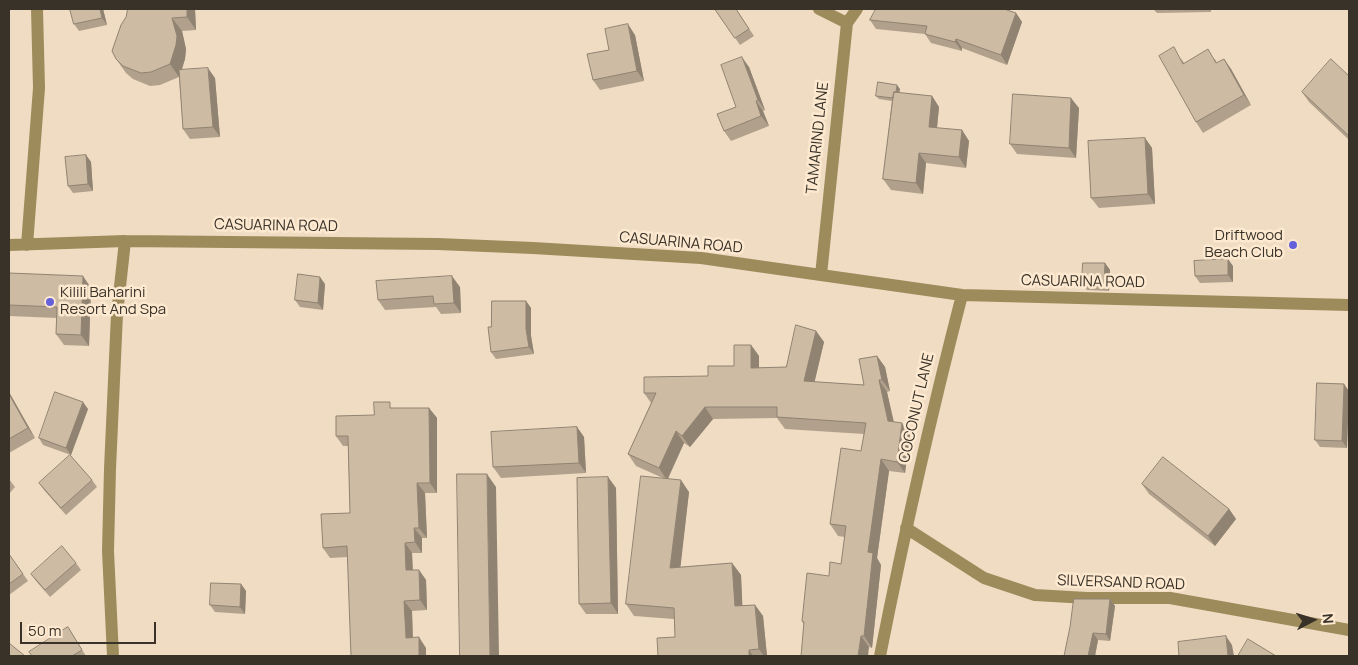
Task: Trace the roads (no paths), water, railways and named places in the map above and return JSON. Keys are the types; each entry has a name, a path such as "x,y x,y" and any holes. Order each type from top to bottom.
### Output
{"street":[{"path":"27,245 39,88 38,9"},
{"path":"819,9 847,23"},
{"name":"TAMARIND LANE","path":"820,275 847,23 857,9"},
{"path":"113,656 108,551 110,469 117,314 125,241"},
{"name":"CASUARINA ROAD","path":"9,245 125,241 438,244 533,248 701,258 962,295 1349,305"},
{"name":"COCONUT LANE","path":"880,656 906,528 941,375 962,295"},
{"name":"SILVERSAND ROAD","path":"906,528 984,578 1035,595 1087,598 1170,598 1349,630"}],"place":[{"name":"Driftwood Beach Club","path":"1293,245"},
{"name":"Kilili Baharini Resort And Spa","path":"50,302"}]}
